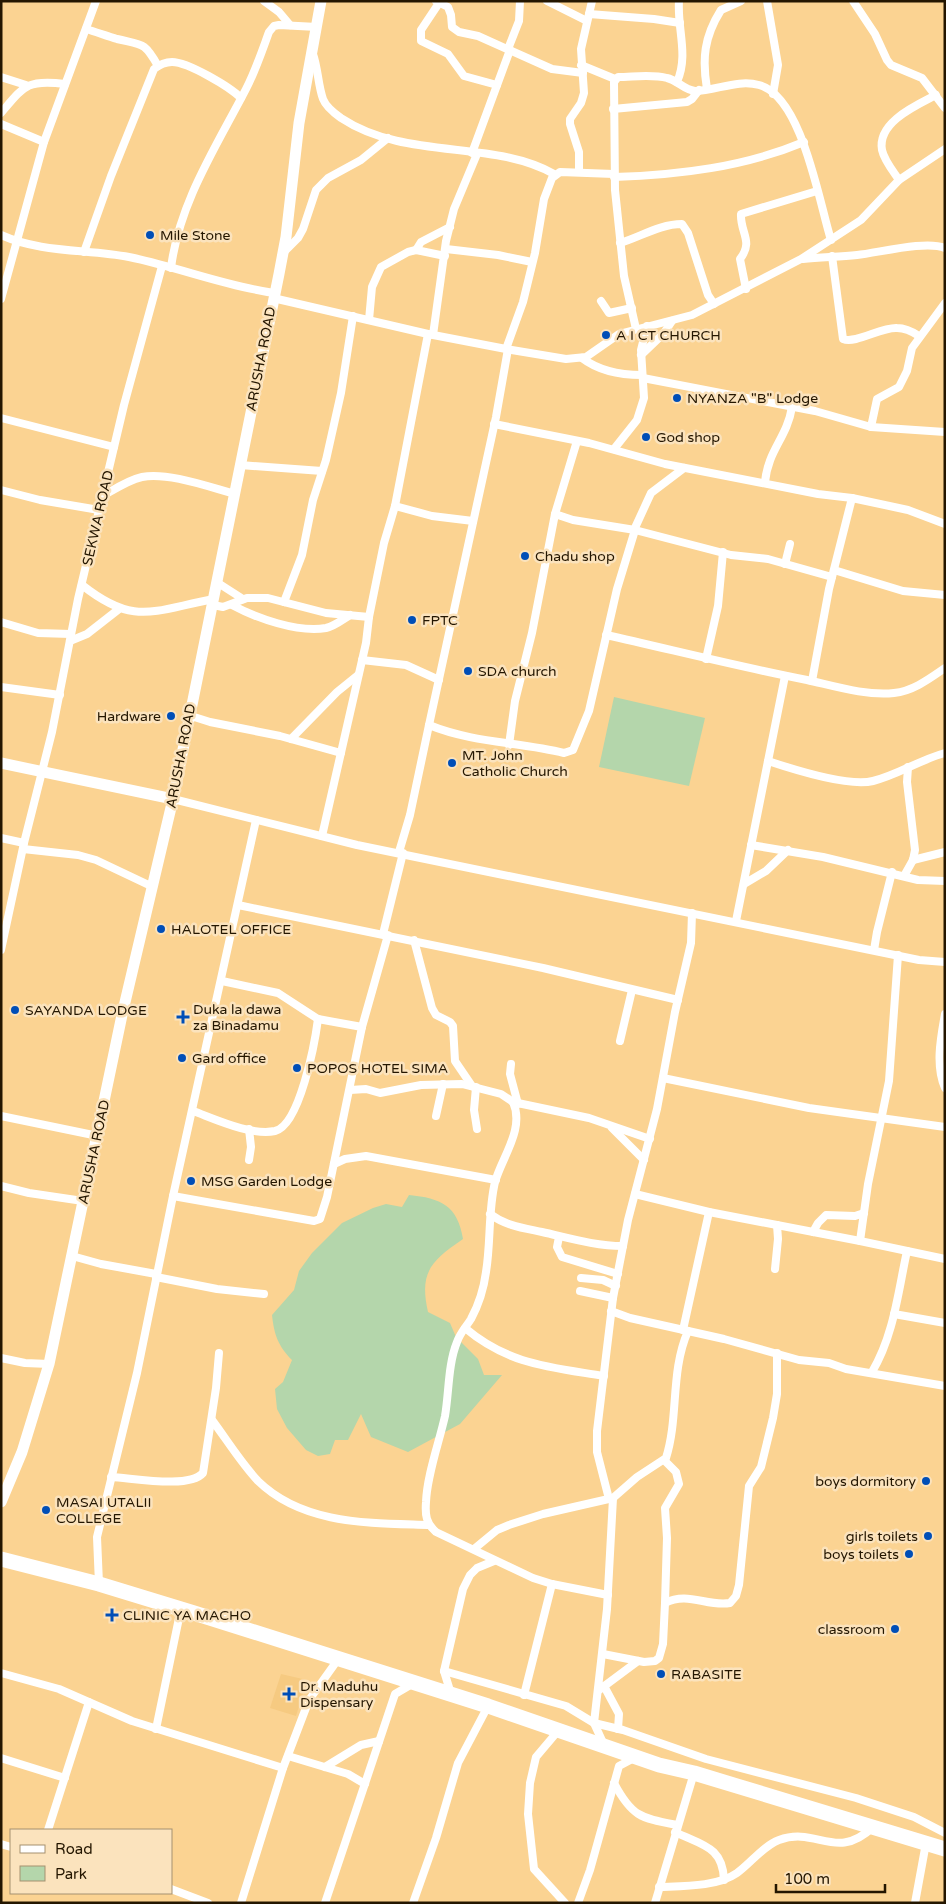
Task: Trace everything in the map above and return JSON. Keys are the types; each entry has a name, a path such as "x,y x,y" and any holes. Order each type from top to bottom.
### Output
{"highway":[{"path":"1,1559 99,1584 194,1613 339,1658 412,1684 488,1706 636,1757 945,1849"}],"main road":[{"name":"ARUSHA ROAD","path":"1,1502 22,1452 49,1364 124,1006 173,800 188,715 218,583 283,254 299,122 321,1"},
{"path":"1,763 173,800"}],"street":[{"path":"1,299 44,142 96,1"},
{"path":"264,1 273,6 290,25"},
{"path":"322,836 362,660 384,543 395,506 454,209 519,21 520,1"},
{"path":"548,1 588,18 654,19 680,23"},
{"path":"579,172 579,152 570,124 570,118 581,102 584,93 581,49 592,1"},
{"path":"677,82 681,73 684,48 679,1"},
{"path":"703,90 703,63 706,39 721,10 741,1"},
{"path":"768,1 778,65 773,94"},
{"path":"853,1 875,34 891,65 922,78 945,108"},
{"path":"497,85 464,76 448,54 420,41 421,30 437,2 448,6 450,21 454,30 478,36 552,69 582,69 615,79 618,77 660,77 677,82 692,91 732,84 758,85 773,94 788,110 804,142 832,240"},
{"path":"171,268 178,230 190,197 241,98 269,32 274,26 317,26"},
{"path":"86,29 120,39 140,42 158,66"},
{"path":"313,53 323,98 327,105 356,128 388,138 527,164 554,174 560,172 579,172 614,175 666,175 771,155 804,142"},
{"path":"84,252 140,100 154,69 158,66 174,62 185,65 241,98"},
{"path":"1,77 26,85 42,82 64,84"},
{"path":"615,79 613,109 614,175 624,276 636,329"},
{"path":"1,113 26,85"},
{"path":"613,109 687,102 703,90"},
{"path":"899,180 882,150 882,138 886,130 902,114 936,95"},
{"path":"1,124 44,142"},
{"path":"283,254 298,238 316,190 321,184 361,160 388,138"},
{"path":"1,235 16,242 128,257 430,335 550,357 582,358 591,356 599,347 619,334 672,321 714,304 801,259 861,220 899,180 945,149"},
{"path":"173,1196 277,1216 318,1221 323,1210 362,1027 385,934 494,424 507,349 532,262 544,199 554,174"},
{"path":"746,288 740,264 740,259 746,253 747,244 741,214 817,191"},
{"path":"620,243 666,226 682,224 688,233 708,295 714,304"},
{"path":"416,250 421,242 450,227"},
{"path":"801,259 912,247 940,246 945,248"},
{"path":"369,320 372,287 381,267 408,252 416,250 498,255 532,262"},
{"path":"832,256 844,339 852,340 897,328 919,336"},
{"name":"SEKWA ROAD","path":"1,950 60,695 99,510 162,266"},
{"path":"602,301 609,313 632,308"},
{"path":"871,427 877,400 900,387 904,380 912,348 945,303"},
{"path":"284,602 302,555 313,500 339,402 353,316"},
{"path":"641,355 664,333 672,321"},
{"path":"614,449 637,420 645,391 641,355 647,326"},
{"path":"582,358 604,370 643,376 792,407 871,427 945,432"},
{"path":"765,482 770,457 787,429 792,407"},
{"path":"1,418 114,448"},
{"path":"494,424 577,440 684,468 908,510 945,524"},
{"path":"509,745 515,701 532,633 555,514 577,440"},
{"path":"240,465 322,471"},
{"path":"429,726 445,732 509,745 564,753 573,750 589,711 606,635 634,530 651,493 684,468"},
{"path":"103,496 131,481 154,477 190,482 235,494"},
{"path":"1,490 40,500 99,510"},
{"path":"812,681 833,573 846,531 852,498"},
{"path":"395,506 432,516 473,521"},
{"path":"555,514 573,520 634,530 723,552 833,573 903,592 945,596"},
{"path":"785,564 790,544"},
{"path":"706,659 717,611 723,552"},
{"path":"218,583 243,599"},
{"path":"82,585 119,609 146,613 213,602 223,607 243,599 268,598 305,609 369,617"},
{"path":"232,605 258,617 305,627 327,628 350,615"},
{"path":"1,622 38,633 71,638 87,634 119,609"},
{"path":"606,635 706,659 848,689 893,693 910,689 945,668"},
{"path":"362,660 406,665 439,680"},
{"path":"291,739 336,692 358,675"},
{"path":"736,922 785,676"},
{"path":"1,687 60,695"},
{"path":"188,715 210,722 291,739 341,753"},
{"path":"768,761 815,774 858,782 871,782 908,768 925,758 945,754"},
{"path":"904,876 913,860 915,838 907,782 908,768"},
{"path":"173,800 401,853 919,960 945,962"},
{"path":"99,1584 97,1537 137,1373 173,1196 256,820"},
{"path":"1,838 24,846 96,860 153,887"},
{"path":"751,845 788,850 892,872 918,880 945,881"},
{"path":"744,884 766,871 788,850"},
{"path":"913,860 945,852"},
{"path":"874,950 876,932 892,872"},
{"path":"238,905 572,974 678,1000"},
{"path":"1,906 10,908"},
{"path":"605,1746 594,1723 601,1688 608,1595 611,1498 597,1452 596,1431 612,1311 612,1298 635,1194 650,1139 691,944 692,913"},
{"path":"414,940 432,1008 436,1015 450,1022 453,1026 455,1061 474,1087 474,1110 477,1129"},
{"path":"860,1241 890,1072 898,955"},
{"path":"222,980 278,993 318,1019 362,1027"},
{"path":"620,1041 632,990"},
{"path":"945,1014 940,1042 940,1064 945,1088"},
{"path":"193,1111 231,1126 249,1129 275,1130 288,1121 301,1089 314,1044 318,1019"},
{"path":"511,1064 510,1074 516,1103 514,1130 511,1145 496,1180 490,1214 486,1273 478,1302 454,1351 446,1409 428,1489 426,1515 428,1525 436,1532 474,1549 514,1571 552,1584 608,1595"},
{"path":"663,1078 808,1108 945,1127"},
{"path":"350,1090 366,1089 380,1093 421,1085 443,1084 474,1087 501,1094 516,1103 589,1118 650,1139"},
{"path":"436,1116 443,1084"},
{"path":"1,1116 98,1136"},
{"path":"610,1126 644,1160"},
{"path":"249,1129 251,1146 249,1160"},
{"path":"334,1164 345,1159 366,1156 496,1180"},
{"path":"1,1186 28,1193 83,1201"},
{"path":"635,1194 708,1212 860,1241 945,1260"},
{"path":"474,1549 492,1534 509,1525 543,1514 611,1498 664,1460 670,1440 678,1366 708,1212"},
{"path":"813,1232 826,1215 855,1216 864,1213"},
{"path":"490,1214 504,1223 559,1237 592,1244 623,1246"},
{"path":"776,1269 777,1225"},
{"path":"559,1237 557,1247 562,1258 618,1274"},
{"path":"872,1372 884,1349 894,1314 907,1251"},
{"path":"72,1256 217,1289 264,1294"},
{"path":"581,1278 603,1280 616,1286"},
{"path":"580,1291 612,1298"},
{"path":"612,1311 630,1318 799,1360 945,1386"},
{"path":"894,1314 945,1324"},
{"path":"465,1328 485,1345 520,1360 556,1369 604,1376"},
{"path":"111,1478 177,1482 199,1478 204,1473 219,1352"},
{"path":"665,1603 685,1598 724,1604 730,1603 736,1596 744,1543 749,1486 761,1467 773,1418 777,1394 777,1353"},
{"path":"1,1358 25,1363 49,1364"},
{"path":"212,1420 258,1480 272,1493 291,1504 316,1515 345,1521 428,1525"},
{"path":"603,1654 651,1663 659,1658 663,1644 665,1603 667,1538 664,1515 669,1499 678,1484 676,1472 664,1460"},
{"path":"451,1694 444,1671 466,1580 477,1568 494,1560"},
{"path":"524,1695 552,1584"},
{"path":"156,1729 180,1618 194,1613"},
{"path":"241,1903 283,1768 309,1700 339,1658"},
{"path":"601,1688 638,1661"},
{"path":"444,1671 566,1706 594,1723 618,1729 706,1759 856,1798 914,1817 945,1833"},
{"path":"1,1673 59,1689 156,1729 228,1749 283,1768"},
{"path":"325,1903 395,1694 412,1684"},
{"path":"601,1688 619,1714 618,1729"},
{"path":"48,1829 89,1702"},
{"path":"413,1903 436,1838 458,1762 488,1706"},
{"path":"558,1731 536,1757 530,1783 528,1814 534,1870 565,1903"},
{"path":"325,1767 366,1742 379,1741"},
{"path":"288,1756 348,1774 365,1784"},
{"path":"578,1903 590,1870 619,1766 636,1757"},
{"path":"1,1758 64,1778"},
{"path":"655,1903 694,1773"},
{"path":"614,1783 630,1809 650,1819 676,1828 716,1852 722,1863 724,1880"},
{"path":"659,1887 724,1880 735,1874 762,1850 780,1840 800,1837 835,1844 848,1843 863,1837 873,1827"},
{"path":"915,1903 926,1843"},
{"path":"172,1889 208,1903"}],"shaded area":[{"name":"Dr. Maduhu Dispensary","path":"281,1674 307,1680 296,1716 270,1708"}],"green space":[{"path":"614,697 705,718 689,786 599,767"},
{"path":"409,1195 430,1198 446,1206 457,1219 463,1239 435,1261 430,1269 425,1287 428,1312 450,1323 456,1337 478,1359 484,1375 502,1375 460,1424 408,1452 371,1437 361,1414 348,1440 335,1440 330,1454 318,1456 306,1450 287,1428 277,1409 275,1389 283,1382 292,1360 283,1350 278,1339 272,1315 294,1290 299,1271 312,1253 342,1223 386,1204 402,1207"}],"place":[{"name":"Mile Stone","path":"150,235"},
{"name":"A I CT CHURCH","path":"606,335"},
{"name":"NYANZA \"B\" Lodge","path":"677,398"},
{"name":"God shop","path":"646,437"},
{"name":"Chadu shop","path":"525,556"},
{"name":"FPTC","path":"412,620"},
{"name":"SDA church","path":"468,671"},
{"name":"Hardware","path":"171,716"},
{"name":"MT. John Catholic Church","path":"452,763"},
{"name":"HALOTEL OFFICE","path":"161,929"},
{"name":"SAYANDA LODGE","path":"15,1010"},
{"name":"Duka la dawa za Binadamu","path":"183,1017"},
{"name":"Gard office","path":"182,1058"},
{"name":"POPOS HOTEL SIMA","path":"297,1068"},
{"name":"MSG Garden Lodge","path":"191,1181"},
{"name":"boys dormitory","path":"926,1481"},
{"name":"MASAI UTALII COLLEGE","path":"46,1510"},
{"name":"girls toilets","path":"928,1536"},
{"name":"boys toilets","path":"909,1554"},
{"name":"CLINIC YA MACHO","path":"112,1615"},
{"name":"classroom","path":"895,1629"},
{"name":"RABASITE","path":"661,1674"},
{"name":"Dr. Maduhu Dispensary","path":"289,1694"}]}
